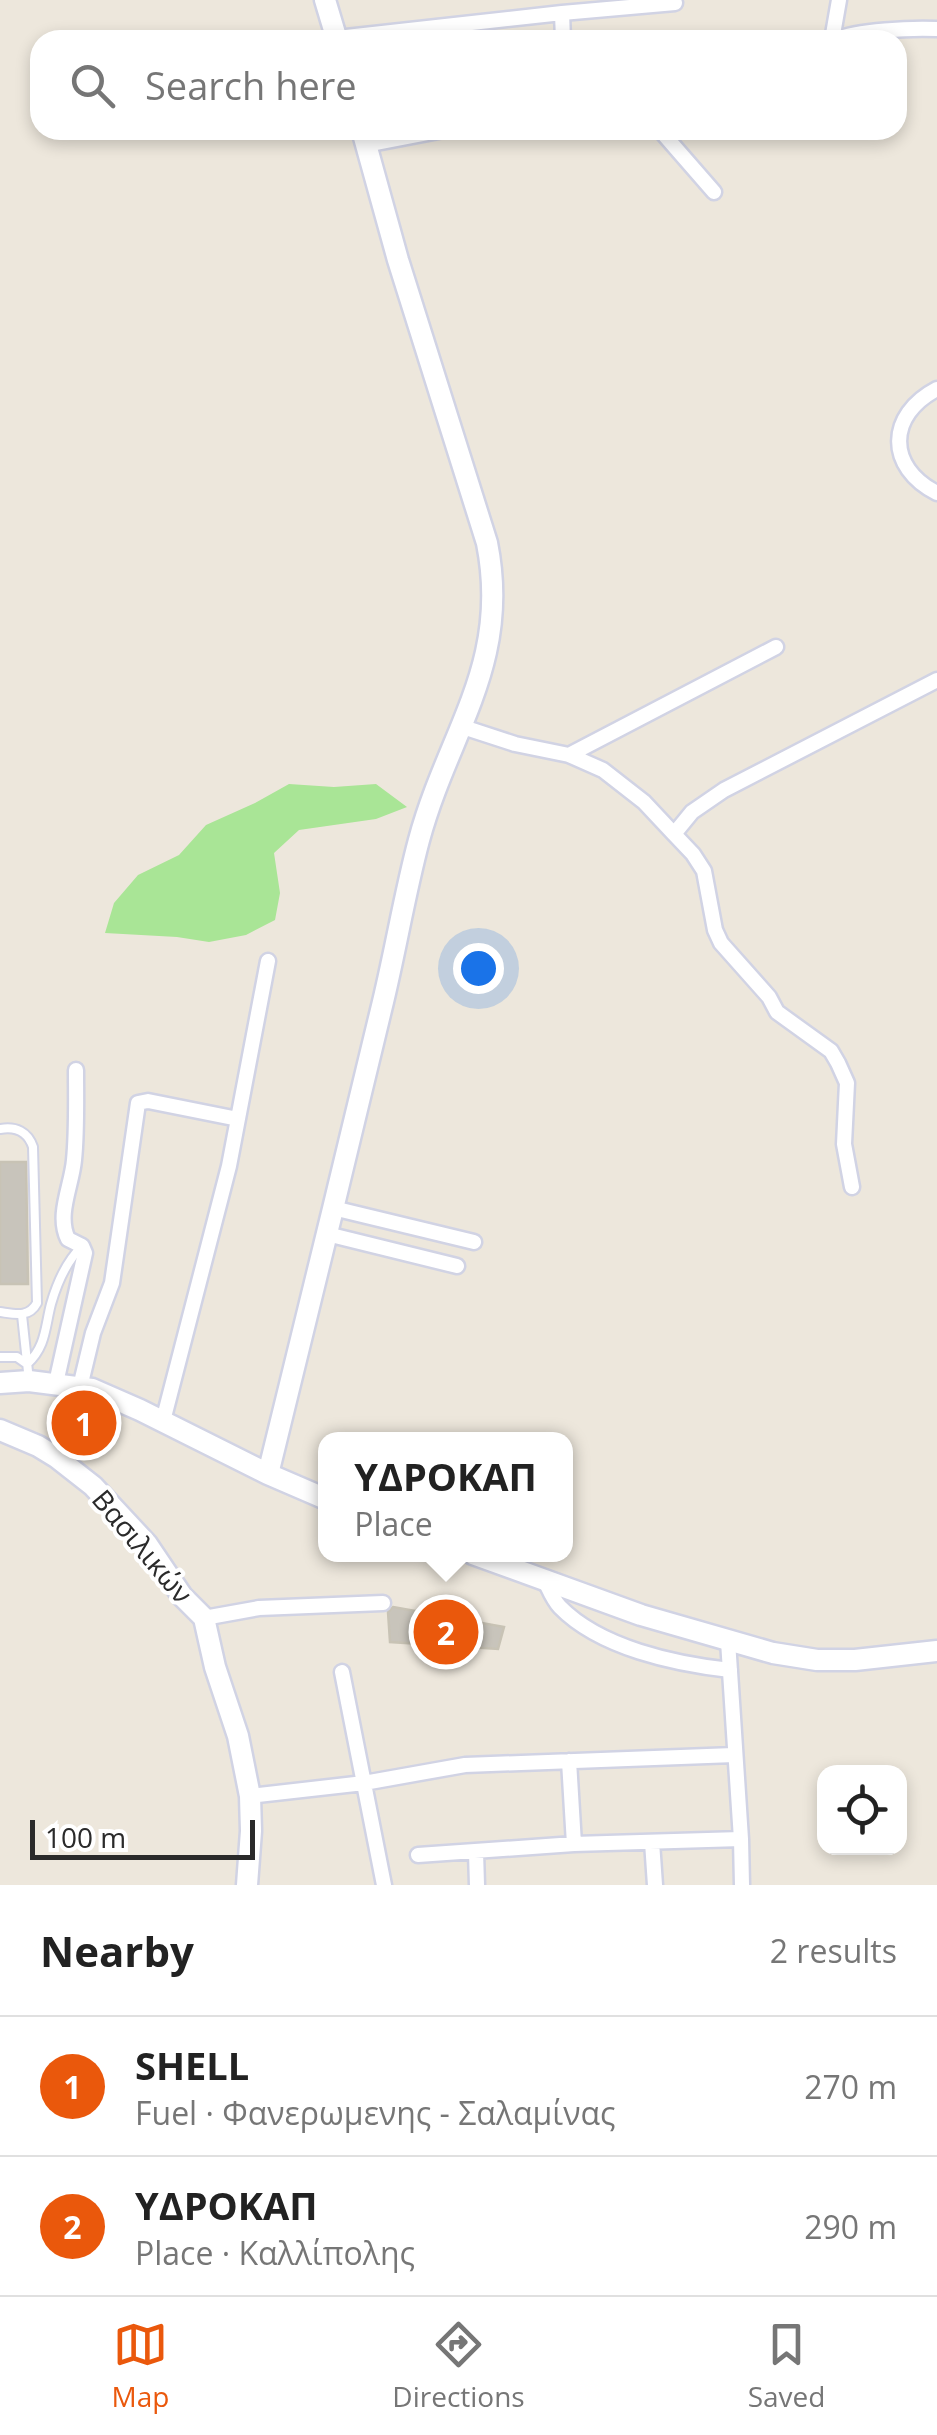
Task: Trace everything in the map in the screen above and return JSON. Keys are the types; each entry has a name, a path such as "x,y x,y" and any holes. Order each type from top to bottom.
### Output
{"street":[{"path":"325,0 334,30"},
{"path":"834,30 838,0"},
{"path":"419,30 675,3"},
{"path":"562,13 563,30"},
{"path":"473,24 474,30"},
{"path":"907,31 937,29"},
{"path":"268,1474 419,840 484,667 494,592 488,543 398,260 365,140"},
{"path":"669,140 714,192"},
{"path":"937,389 919,399 902,420 899,442 907,468 925,487 937,493"},
{"path":"569,755 776,646"},
{"path":"674,834 692,812 724,790 937,680"},
{"path":"463,727 569,755 603,770 644,802 693,854 704,871 721,943 777,1012 832,1052 838,1063 846,1084 844,1144 852,1187"},
{"path":"162,1421 209,1248 268,961"},
{"path":"56,1383 85,1253 82,1246 68,1240 63,1229 74,1162 76,1070"},
{"path":"80,1387 93,1333 112,1282 138,1103 148,1101 238,1119"},
{"path":"333,1208 474,1242"},
{"path":"327,1234 457,1266"},
{"path":"0,1383 28,1372 56,1383 92,1389 318,1496"},
{"name":"Βασιλικών","path":"0,1430 56,1456 94,1486 147,1544 182,1596 204,1618 238,1736 250,1796 248,1885"},
{"path":"495,1562 641,1616 773,1652 816,1660 855,1660 937,1650"},
{"path":"544,1580 557,1604 591,1631 673,1661 730,1670"},
{"path":"204,1618 258,1608 384,1602"},
{"path":"728,1641 742,1885"},
{"path":"342,1672 384,1885"},
{"path":"250,1796 465,1766 734,1755"},
{"path":"568,1762 574,1844"},
{"path":"418,1855 574,1844 741,1840"},
{"path":"652,1842 655,1885"},
{"path":"476,1852 478,1885"}],"lane":[{"path":"0,1129 21,1131 34,1147 38,1303 33,1311 22,1315 0,1312"},
{"path":"28,1372 43,1342 66,1267 82,1246"},
{"path":"22,1315 28,1372"},
{"path":"0,1357 18,1357 28,1372"}],"green space":[{"path":"289,784 376,784 407,807 376,819 299,830 274,853 280,893 275,920 246,935 209,942 105,933 114,903 138,875 179,855 206,825"}],"building":[{"path":"0,1162 26,1162 28,1284 0,1284"},
{"path":"90,1403 110,1412 96,1438 77,1428"},
{"path":"393,1607 504,1627 498,1649 390,1642 388,1612"}],"place":[{"name":"SHELL","path":"84,1423"},
{"name":"ΥΔΡΟΚΑΠ","path":"446,1632"}]}
